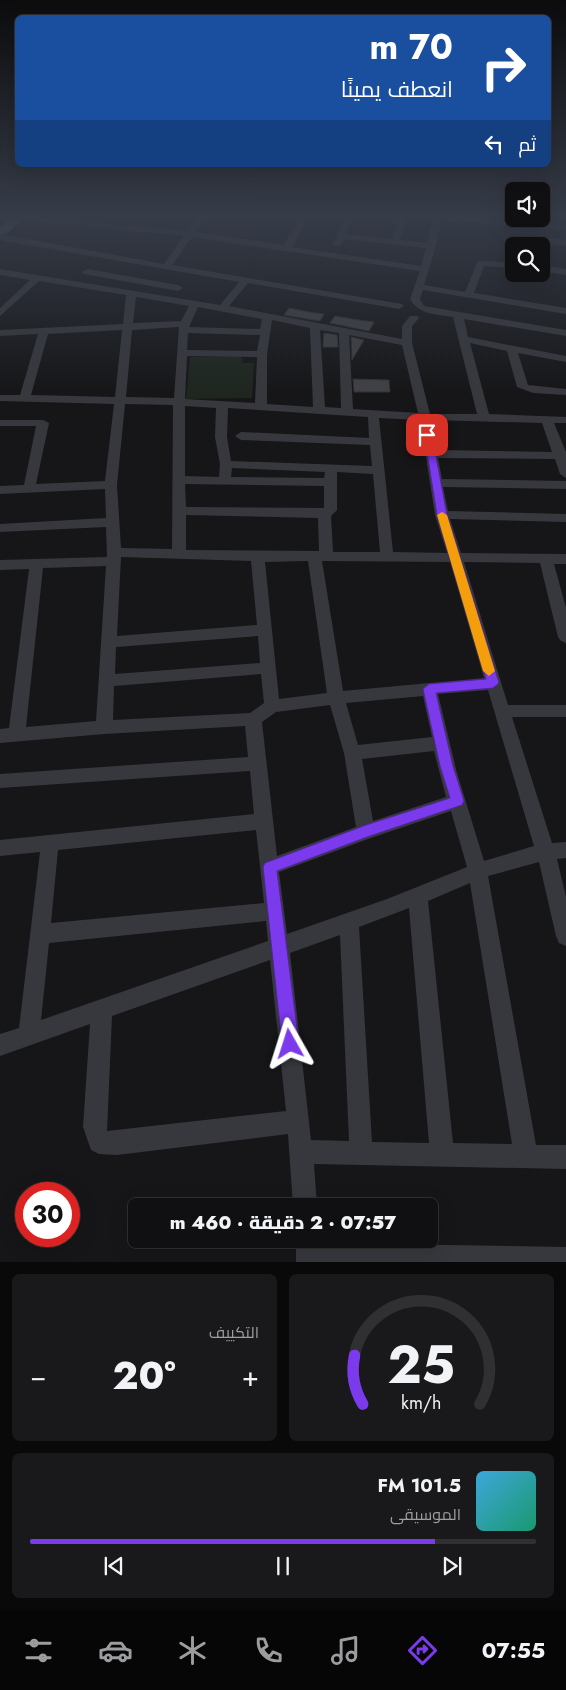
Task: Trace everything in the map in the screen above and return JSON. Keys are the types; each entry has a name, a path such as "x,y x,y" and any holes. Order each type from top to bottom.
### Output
{"street":[{"path":"22,275 131,295 222,308 267,318 407,342"},
{"path":"73,284 84,275"},
{"path":"103,275 178,288"},
{"path":"217,275 380,302 410,311 439,313 566,333"},
{"path":"423,275 410,311 407,342 425,417 430,454 438,483 442,515 563,911 566,936"},
{"path":"468,295 476,275"},
{"path":"0,313 38,277"},
{"path":"222,308 246,280"},
{"path":"419,287 566,311"},
{"path":"104,727 114,556 111,522 111,485 126,328 131,295"},
{"path":"179,553 179,402 182,353 185,327 195,304"},
{"path":"458,316 484,416"},
{"path":"261,406 262,354 267,318"},
{"path":"315,326 320,410"},
{"path":"0,333 185,327 265,332"},
{"path":"24,399 44,331"},
{"path":"344,331 348,412"},
{"path":"464,338 566,359"},
{"path":"510,347 523,386 534,390 566,392"},
{"path":"182,353 262,354"},
{"path":"0,398 24,399 47,411"},
{"path":"1,424 47,411 119,400 261,406 425,417 484,416 566,420"},
{"path":"222,404 221,437 226,464 225,480"},
{"path":"29,489 47,411"},
{"path":"373,414 387,558"},
{"path":"547,419 563,456 566,474"},
{"path":"241,436 377,442"},
{"path":"430,454 563,456"},
{"path":"226,464 379,470"},
{"path":"180,511 324,514 330,510 331,468"},
{"path":"179,480 330,482"},
{"path":"438,483 566,485"},
{"path":"0,490 111,485"},
{"path":"324,514 320,556 336,698 352,753 366,831"},
{"path":"442,515 566,518"},
{"path":"0,528 111,522"},
{"path":"0,565 179,553 258,558 320,556 566,559"},
{"path":"258,558 272,706"},
{"path":"546,559 566,638"},
{"path":"17,735 37,564"},
{"path":"110,642 264,630"},
{"path":"107,681 268,668"},
{"path":"0,736 104,727 253,719 272,706 493,683"},
{"path":"429,689 441,743 478,872 526,1156"},
{"path":"502,711 566,711"},
{"path":"253,719 280,947 305,1198"},
{"path":"352,753 441,743"},
{"path":"0,781 258,763"},
{"path":"270,867 366,831 457,801"},
{"path":"0,848 264,822"},
{"path":"29,1035 50,843"},
{"path":"0,1045 280,947 418,897 478,872 545,850 566,850"},
{"path":"418,897 442,1154"},
{"path":"40,934 275,911"},
{"path":"349,922 361,1153"},
{"path":"102,1009 94,1127 99,1142 117,1143 298,1121"},
{"path":"302,1152 566,1157"},
{"path":"309,1252 566,1260"}],"shaded area":[{"path":"241,356 243,363 254,363 252,398 186,399 190,357"}],"building":[{"path":"289,308 324,314 320,321 284,315"},
{"path":"335,316 374,322 369,331 330,323"},
{"path":"324,333 337,335 338,347 323,347"},
{"path":"351,337 364,340 352,360"},
{"path":"353,379 389,380 390,392 354,392"}],"slow traffic":[{"path":"442,515 489,671"}],"route":[{"path":"290,1044 270,867 366,831 457,801 446,766 429,689 493,683 442,515 438,483 427,435"}]}
